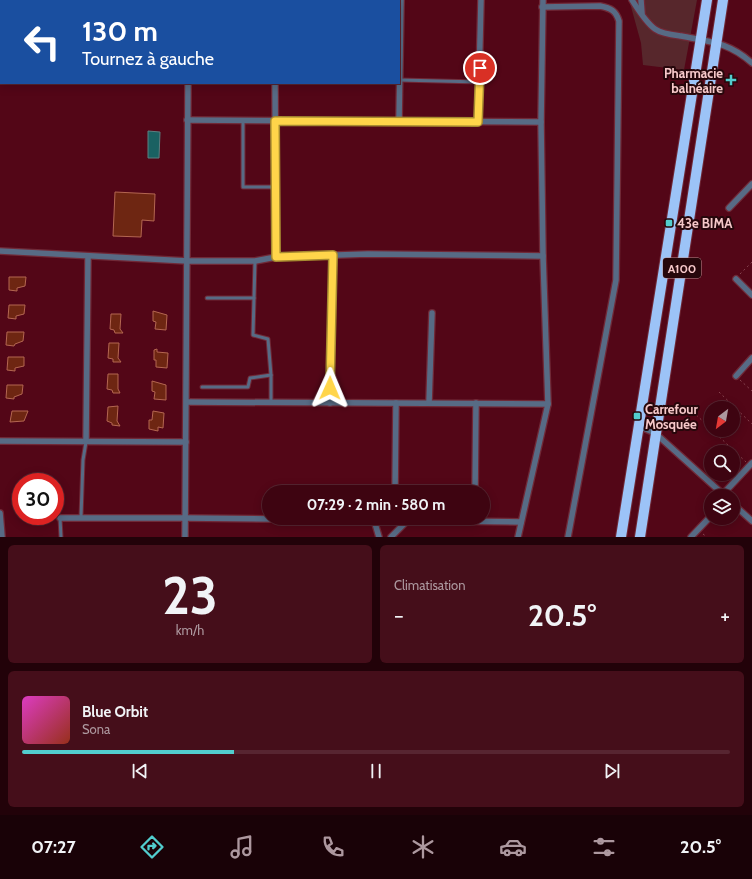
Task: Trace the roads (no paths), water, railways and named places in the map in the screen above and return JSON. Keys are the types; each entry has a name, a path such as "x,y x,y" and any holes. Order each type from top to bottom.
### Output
{"highway":[{"name":"A100","path":"621,537 706,0"},
{"name":"A100","path":"640,537 723,0"}],"street":[{"path":"400,80 401,0"},
{"path":"478,122 481,0"},
{"path":"518,537 548,404 543,256 541,122 543,0"},
{"path":"632,0 651,25 661,32 733,48 752,63"},
{"path":"641,0 642,13"},
{"path":"542,8 600,6 610,8 617,14 619,21 616,280 568,537"},
{"path":"185,537 188,84"},
{"path":"275,84 276,257"},
{"path":"399,121 400,84"},
{"path":"187,120 541,122"},
{"path":"729,208 752,184"},
{"path":"0,251 88,257 188,261 255,261 276,257 368,254 543,256"},
{"path":"330,403 333,255"},
{"path":"86,442 88,257"},
{"path":"736,279 752,295"},
{"path":"429,403 432,312"},
{"path":"736,376 752,358"},
{"path":"187,402 548,404"},
{"path":"395,485 396,403"},
{"path":"475,485 476,403"},
{"path":"639,426 655,434 717,489"},
{"path":"0,441 186,442"},
{"path":"729,489 751,464"},
{"path":"740,510 752,521"},
{"path":"0,513 2,537"},
{"path":"64,518 262,519"},
{"path":"490,521 521,522"},
{"path":"691,537 704,523"},
{"path":"375,525 379,537"},
{"path":"391,537 403,525"}],"lane":[{"path":"400,80 479,82"},
{"path":"243,120 243,187 275,187"},
{"path":"255,261 253,335 268,340 272,402"},
{"path":"208,298 254,298"},
{"path":"202,387 248,387 250,378 271,375"},
{"path":"82,517 83,460 86,442"},
{"path":"60,525 61,537"}],"water":[{"path":"148,131 160,132 159,158 148,158"}],"place":[{"name":"Pharmacie balnéaire","path":"731,80"},
{"name":"43e BIMA","path":"669,223"},
{"name":"Carrefour Mosquée","path":"637,416"}]}
